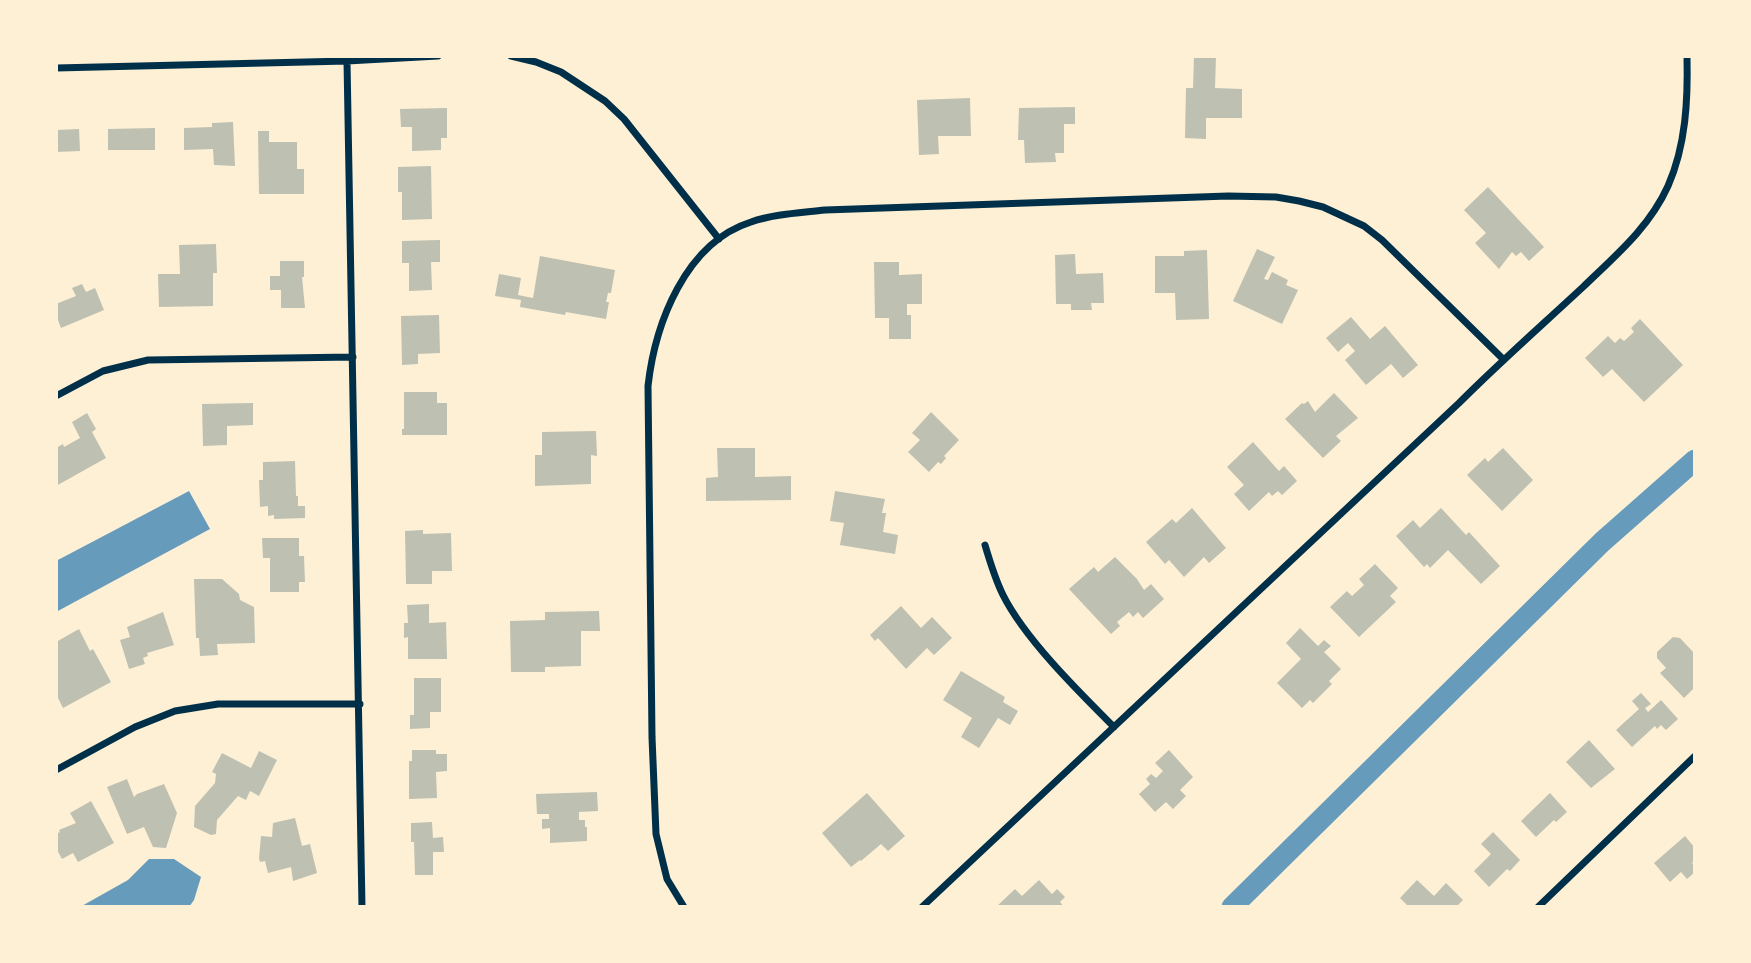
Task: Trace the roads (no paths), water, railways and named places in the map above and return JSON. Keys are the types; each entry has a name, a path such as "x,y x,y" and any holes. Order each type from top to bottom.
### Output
{"street":[{"path":"56,68 267,59 347,61 438,56"},
{"path":"510,56 561,72 605,101 624,120 719,239"},
{"path":"922,907 1628,244 1657,207 1668,187 1682,144 1687,95 1687,56"},
{"path":"347,61 362,907"},
{"path":"684,907 667,879 656,834 652,737 648,386 651,361 665,315 688,274 702,255 719,239 748,223 825,210 1276,197 1344,215 1382,240 1503,359"},
{"path":"56,396 103,371 148,360 353,357"},
{"path":"985,545 998,584 1014,614 1079,692 1114,727"},
{"path":"56,770 135,727 175,711 218,704 360,704"},
{"path":"1538,907 1695,756"}],"water":[{"path":"189,491 210,529 56,612 56,561"},
{"path":"149,859 174,859 201,877 189,907 80,907 128,880"}],"waterway":[{"path":"1232,907 1602,542 1695,460"}]}
